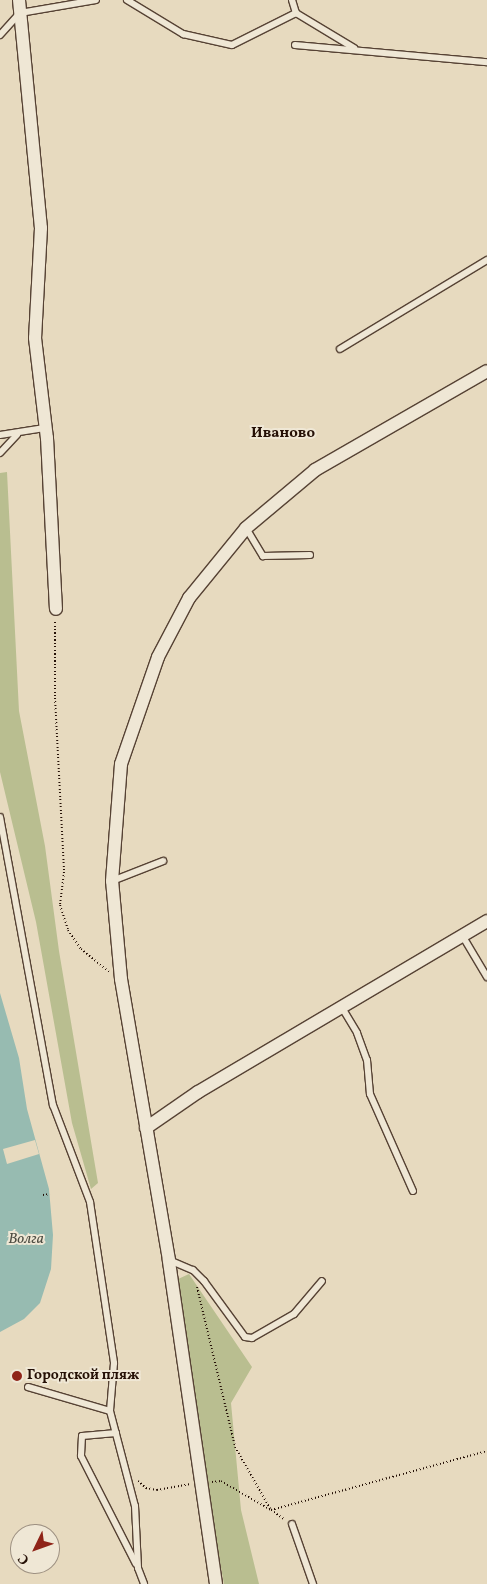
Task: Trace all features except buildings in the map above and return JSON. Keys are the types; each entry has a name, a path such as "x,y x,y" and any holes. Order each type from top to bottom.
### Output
{"street":[{"path":"20,0 42,228 35,338 44,428 47,438 56,609"},
{"path":"216,1584 169,1260 121,979 112,881 120,764 132,723 158,657 189,598 246,528 315,470 487,371"},
{"path":"146,1128 198,1092 487,921"}],"lane":[{"path":"0,35 20,13 96,0"},
{"path":"127,0 183,34 232,45 296,13"},
{"path":"292,0 296,13 354,48"},
{"path":"295,45 354,48 487,62"},
{"path":"340,349 487,260"},
{"path":"0,436 17,435 44,428"},
{"path":"0,453 17,435"},
{"path":"246,528 263,556 310,555"},
{"path":"0,817 52,1105 90,1202 114,1363 110,1412 135,1506 138,1568"},
{"path":"112,881 163,861"},
{"path":"462,935 487,978"},
{"path":"341,1006 357,1033 367,1060 370,1094 413,1191"},
{"path":"169,1260 193,1270 245,1337 252,1338 294,1314 322,1281"},
{"path":"28,1387 110,1412"},
{"path":"116,1433 82,1436 81,1456 138,1568 144,1584"},
{"path":"292,1524 313,1584"}],"path":[{"path":"56,609 55,698 64,872 60,905 68,930 81,949 101,968 121,979"},
{"path":"43,1195 50,1194"},
{"path":"193,1270 235,1447 271,1510 292,1524"},
{"path":"271,1510 487,1451"}],"green space":[{"path":"7,472 19,711 45,846 59,951 98,1183 91,1189 72,1123 36,922 0,772 0,473"},
{"path":"189,1274 252,1367 231,1403 241,1510 259,1584 224,1584 202,1465 176,1280"}],"water":[{"name":"Волга","path":"0,993 19,1058 27,1109 49,1189 53,1235 51,1269 40,1303 24,1319 0,1332"}],"pier":[{"path":"35,1140 39,1154 7,1164 3,1149"}],"place":[{"name":"Городской пляж","path":"17,1376"}],"district":[{"name":"Иваново","path":"283,434"}]}
